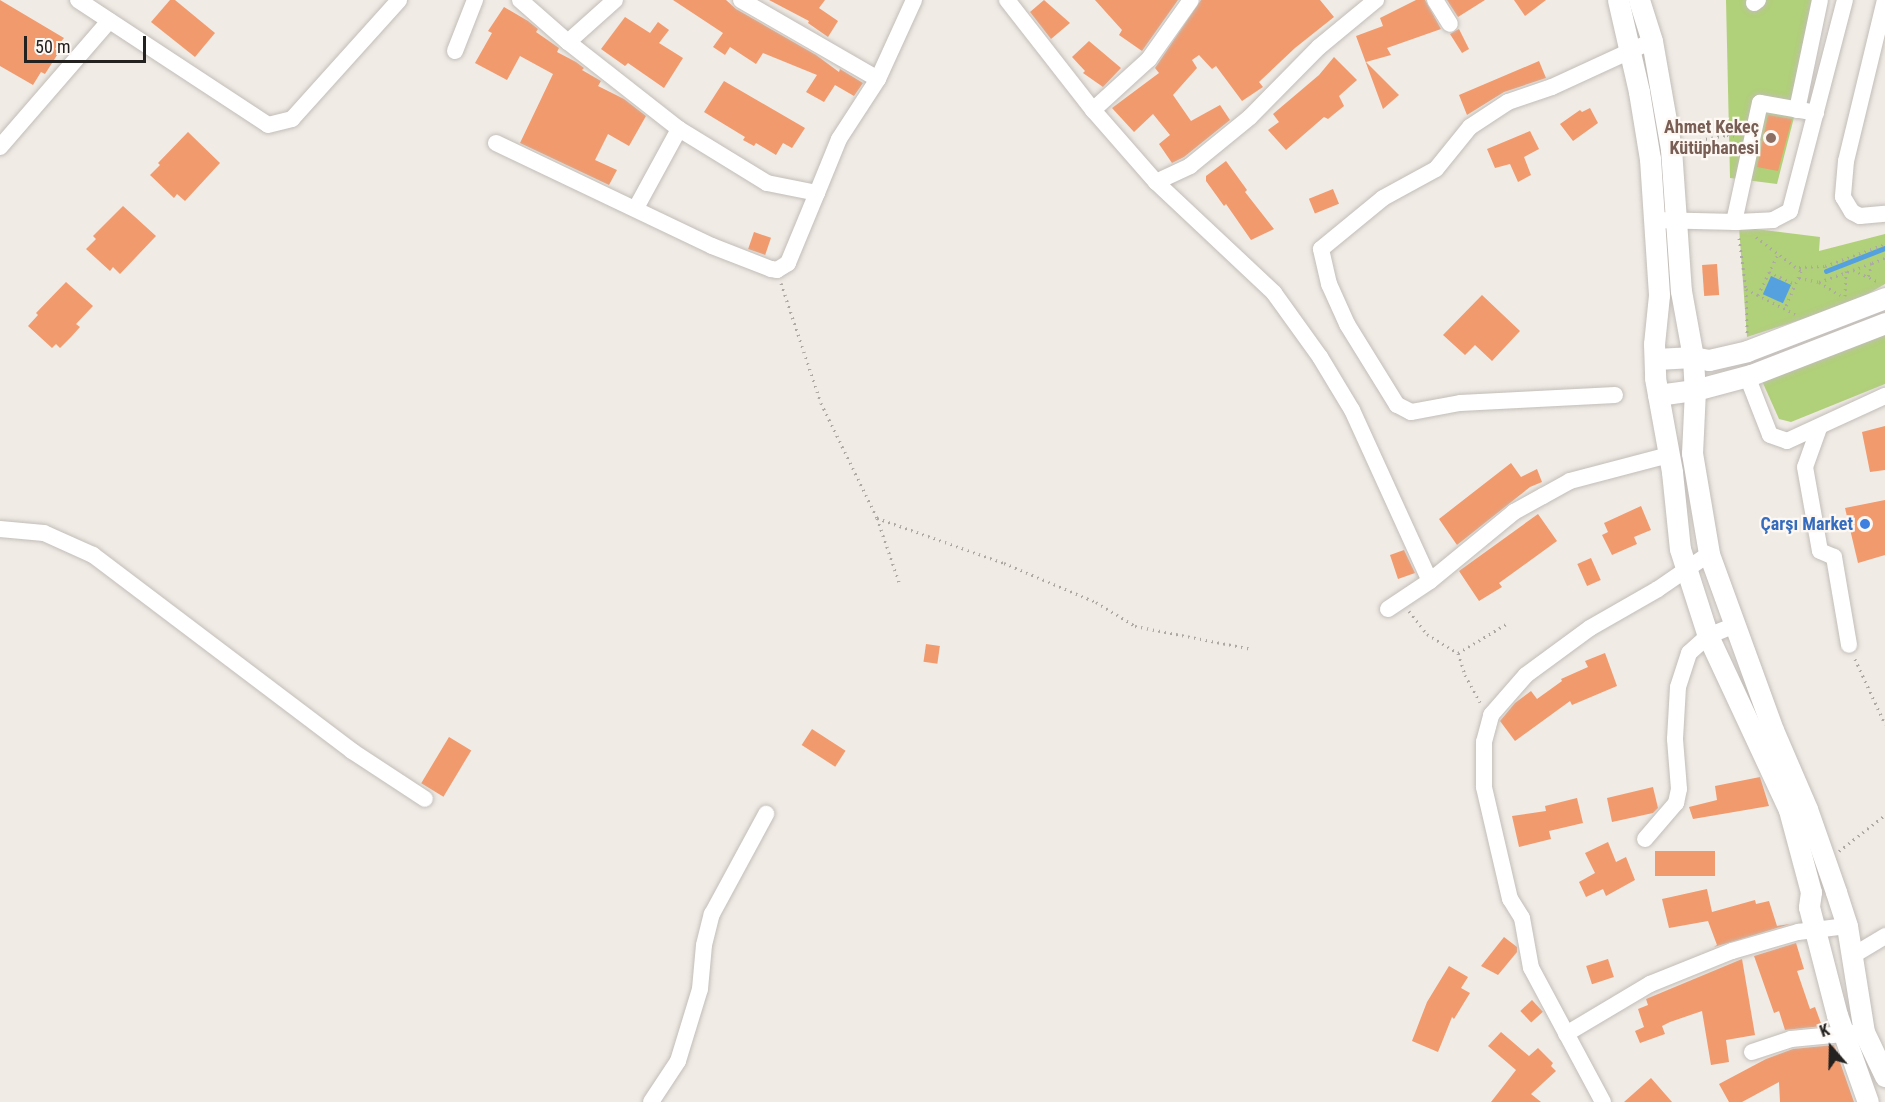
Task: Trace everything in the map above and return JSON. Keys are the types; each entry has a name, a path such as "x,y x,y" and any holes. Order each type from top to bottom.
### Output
{"main road":[{"path":"1618,0 1628,52 1639,92 1650,159 1659,296 1654,344 1658,395 1669,455 1678,538 1708,636 1789,810 1811,892 1809,907 1843,1034 1868,1102"},
{"path":"1639,0 1652,41 1670,146 1678,220 1681,291 1693,357 1695,390 1692,453 1709,554 1773,730 1807,809 1825,860 1847,926 1864,1032 1884,1071"},
{"path":"1656,359 1693,357 1708,360 1747,351 1885,298"},
{"path":"1658,395 1695,390 1747,376 1885,323"}],"street":[{"path":"78,0 268,125 292,119 399,0"},
{"path":"455,51 475,0"},
{"path":"520,0 568,42 679,129 767,183 817,193"},
{"path":"568,42 615,0"},
{"path":"496,143 712,246 777,270 788,263 839,139 878,79 914,0"},
{"path":"1007,0 1093,110 1156,182 1274,293 1320,357 1352,410 1430,581"},
{"path":"1093,110 1149,59 1191,0"},
{"path":"1156,182 1190,166 1250,117 1319,47 1376,0"},
{"path":"1435,0 1450,24"},
{"path":"1797,110 1820,0"},
{"path":"1653,220 1736,222 1778,219 1790,211 1845,0"},
{"path":"1885,0 1846,161 1843,197 1852,212 1860,216 1885,214"},
{"path":"746,1 878,79"},
{"path":"0,147 109,21"},
{"path":"1615,395 1460,403 1411,412 1397,405 1347,324 1329,284 1321,249 1383,198 1436,169 1470,127 1508,102 1552,87 1652,41"},
{"path":"1736,222 1760,103 1816,113"},
{"path":"636,208 679,129"},
{"path":"1747,376 1770,435 1787,441 1885,396"},
{"path":"1819,428 1805,467 1820,550 1834,557 1849,645"},
{"path":"1395,605 1430,581 1514,512 1570,481 1669,455"},
{"path":"0,529 44,533 93,555 352,751 424,799"},
{"path":"1603,1102 1531,968 1522,918 1510,899 1484,787 1484,742 1491,715 1526,675 1590,628 1709,554"},
{"path":"1645,839 1676,802 1679,789 1675,739 1678,687 1689,652 1708,636 1734,625"},
{"path":"651,1102 671,1074 683,1046 700,989 704,945 712,914 766,814"},
{"path":"1566,1034 1650,984 1732,951 1816,929 1847,926"},
{"path":"1852,956 1885,936"},
{"path":"1752,1052 1791,1039 1864,1032"}],"path":[{"path":"1670,146 1727,135"},
{"path":"1736,222 1799,267 1825,266 1885,244"},
{"path":"1736,222 1746,289 1747,351"},
{"path":"1758,295 1778,254"},
{"path":"1799,278 1818,282 1884,259"},
{"path":"1868,277 1872,262"},
{"path":"1785,308 1799,278 1799,267"},
{"path":"777,270 821,403 877,518 899,582"},
{"path":"1851,270 1885,284"},
{"path":"1845,297 1846,271"},
{"path":"1769,272 1795,284"},
{"path":"1746,289 1817,326"},
{"path":"877,518 1004,563 1096,603 1135,626 1252,649"},
{"path":"1395,605 1426,634 1458,653 1476,698 1491,715"},
{"path":"1458,653 1508,623"},
{"path":"1849,645 1884,725"},
{"path":"1825,860 1848,845 1885,815"}],"green space":[{"path":"1726,0 1824,0 1777,184 1730,178"},
{"path":"1739,227 1820,237 1819,251 1885,234 1885,284 1852,303 1747,337"},
{"path":"1885,333 1885,384 1791,422 1779,419 1762,381"}],"water":[{"path":"1771,276 1791,285 1783,303 1763,294"}],"building":[{"path":"0,0 64,38 55,49 59,52 45,74 41,72 33,85 0,66"},
{"path":"170,0 175,0 215,33 195,57 151,22"},
{"path":"673,0 726,0 736,9 816,55 839,72 840,69 863,83 854,96 835,85 824,102 806,92 817,75 763,53 756,64 730,47 725,55 713,47 723,33"},
{"path":"769,0 825,0 819,8 838,21 828,37 808,23 809,21"},
{"path":"1044,0 1070,23 1051,39 1030,12"},
{"path":"1095,0 1178,0 1142,51 1119,35 1122,30"},
{"path":"1201,0 1320,0 1334,17 1295,48 1259,82 1263,87 1242,101 1216,66 1212,69 1199,55 1192,60 1197,68 1173,95 1191,121 1220,105 1230,120 1184,157 1172,163 1159,144 1170,135 1153,114 1134,132 1112,108 1159,73 1155,68"},
{"path":"1416,0 1425,0 1441,29 1387,48 1391,55 1366,62 1399,95 1383,109 1356,36 1383,26 1380,18"},
{"path":"1447,0 1485,0 1458,17"},
{"path":"1514,0 1546,0 1525,16"},
{"path":"504,7 538,29 536,32 559,48 557,52 576,62 584,68 582,70 601,81 598,86 624,99 646,116 629,146 608,134 595,160 617,170 609,185 520,143 553,74 520,56 507,80 475,63 492,33 488,31"},
{"path":"625,17 650,33 658,22 669,30 659,43 683,58 664,88 628,63 625,66 601,49"},
{"path":"1459,29 1469,49 1462,53 1450,34"},
{"path":"1089,41 1121,68 1103,87 1083,73 1085,71 1072,57"},
{"path":"1334,57 1357,80 1339,96 1344,106 1328,119 1324,117 1286,150 1268,130 1279,122 1273,114 1319,75"},
{"path":"1539,61 1546,78 1504,92 1467,115 1459,95"},
{"path":"724,81 805,128 792,148 783,143 776,155 756,143 754,146 743,140 745,137 704,112"},
{"path":"1590,108 1598,123 1573,141 1560,124 1580,110 1582,112"},
{"name":"Ahmet Kekeç Kütüphanesi","path":"1768,115 1792,119 1778,171 1757,167"},
{"path":"1530,131 1539,149 1524,157 1531,175 1518,182 1510,164 1495,168 1487,149"},
{"path":"188,132 220,163 185,201 177,194 174,198 150,175 160,165 158,163"},
{"path":"1226,161 1247,190 1245,192 1274,229 1251,240 1226,204 1224,206 1206,181 1206,176"},
{"path":"1333,189 1339,204 1315,214 1309,199"},
{"path":"123,206 156,236 120,274 113,267 110,271 86,249 96,239 93,236"},
{"path":"754,232 771,238 765,255 748,249"},
{"path":"1717,264 1719,295 1704,296 1702,265"},
{"path":"66,282 93,306 76,324 80,327 71,337 60,348 56,344 52,348 28,326 38,315 36,313"},
{"path":"1482,295 1520,331 1492,361 1475,345 1465,355 1443,335"},
{"path":"1885,426 1885,470 1870,472 1862,432"},
{"path":"1511,463 1521,477 1537,469 1542,482 1530,487 1457,545 1439,519"},
{"path":"1885,500 1885,555 1858,563 1845,508"},
{"path":"1641,506 1651,530 1634,537 1637,544 1612,555 1602,535 1608,532 1604,523"},
{"path":"1538,514 1557,541 1499,583 1502,587 1479,601 1459,571"},
{"path":"1404,550 1415,573 1398,579 1390,555"},
{"path":"1591,558 1601,580 1587,586 1577,564"},
{"path":"926,644 940,646 937,664 923,662"},
{"path":"1605,653 1617,686 1572,705 1570,701 1515,741 1500,721 1515,703 1531,691 1537,699 1562,681 1561,679 1588,667 1585,661"},
{"path":"812,729 846,751 835,767 802,745"},
{"path":"449,737 471,750 443,797 421,783"},
{"path":"1760,777 1769,806 1693,819 1689,807 1717,800 1715,786"},
{"path":"1653,787 1658,808 1653,813 1612,822 1607,798"},
{"path":"1577,798 1583,823 1549,831 1551,839 1519,847 1512,816 1546,811 1545,806"},
{"path":"1608,842 1616,862 1626,857 1635,880 1606,896 1603,889 1586,897 1579,882 1595,873 1585,853"},
{"path":"1655,851 1715,851 1715,876 1655,876"},
{"path":"1707,889 1712,912 1755,900 1756,904 1769,901 1777,926 1790,924 1714,947 1717,945 1708,921 1669,928 1662,899"},
{"path":"1504,937 1517,947 1517,952 1498,975 1481,966"},
{"path":"1796,943 1804,969 1797,971 1810,1009 1815,1007 1822,1026 1785,1030 1779,1011 1774,1013 1754,956"},
{"path":"1608,959 1614,977 1592,984 1586,966"},
{"path":"1742,959 1755,1035 1726,1040 1729,1062 1711,1065 1702,1011 1662,1026 1665,1034 1640,1043 1635,1031 1644,1027 1638,1009 1648,1005 1646,999"},
{"path":"1449,966 1468,977 1461,988 1470,993 1454,1019 1452,1017 1438,1052 1412,1041 1427,1002"},
{"path":"1532,1000 1543,1012 1531,1023 1520,1011"},
{"path":"1501,1032 1529,1056 1538,1048 1553,1063 1551,1066 1556,1071 1531,1094 1541,1102 1491,1102 1516,1070 1488,1046"},
{"path":"1834,1045 1854,1102 1780,1102 1779,1082 1742,1102 1729,1102 1719,1084 1766,1059 1793,1049"},
{"path":"1651,1078 1672,1102 1624,1102"}],"waterway":[{"path":"1826,271 1885,248"}],"place":[{"name":"Ahmet Kekeç Kütüphanesi","path":"1771,138"},
{"name":"Çarşı Market","path":"1865,524"}]}
